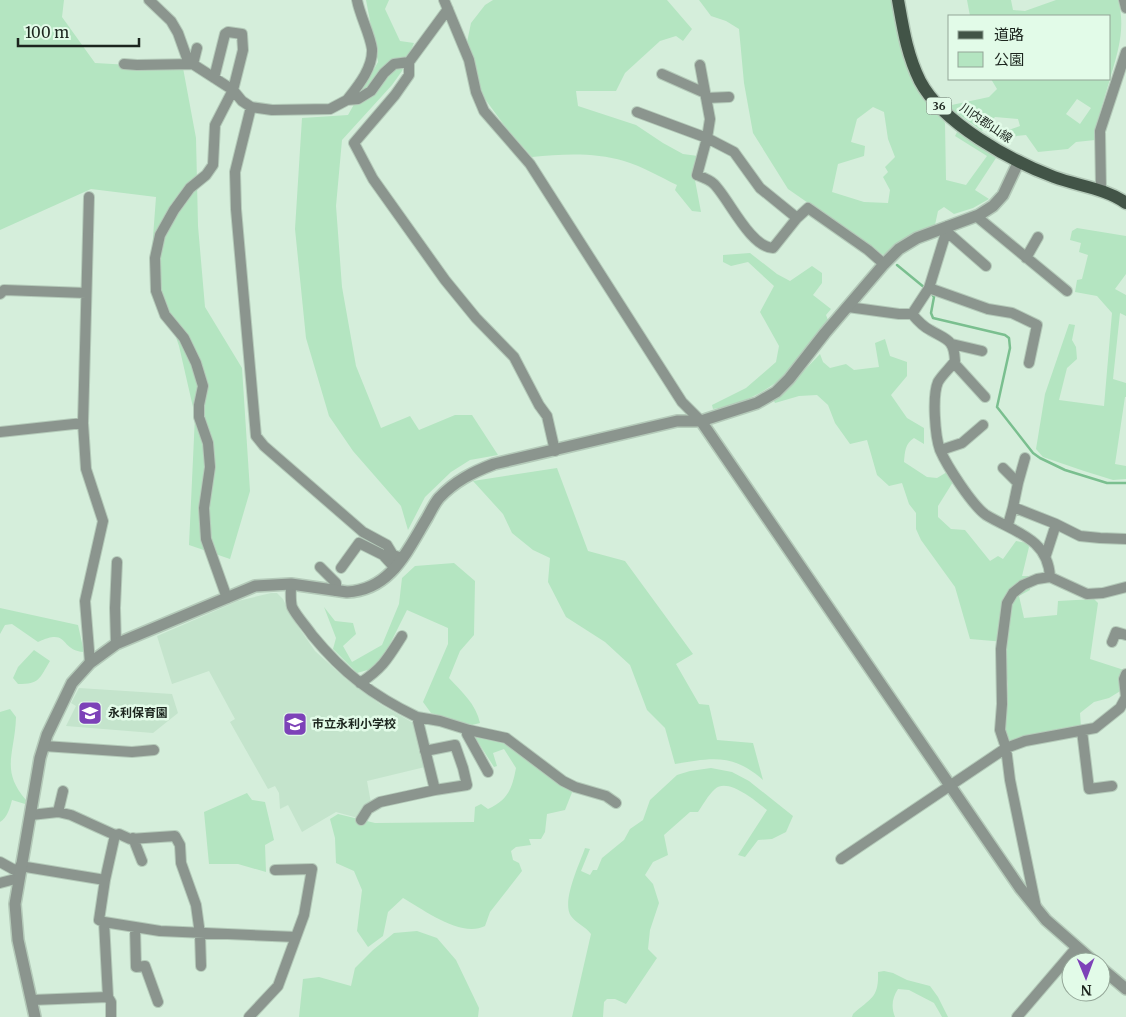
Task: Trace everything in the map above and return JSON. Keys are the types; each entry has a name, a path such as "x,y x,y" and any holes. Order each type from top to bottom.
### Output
{"main road":[{"name":"川内郡山線","path":"898,0 911,60 921,82 933,99 952,118 977,137 1035,170 1062,180 1101,190 1126,203"}],"street":[{"path":"149,0 171,21 178,33 188,61 233,90 242,102 251,107 272,110 330,109 347,100 358,99 371,91 384,73 394,64 408,62"},
{"path":"347,100 362,81 370,63 372,48 358,0"},
{"path":"1124,0 1126,8"},
{"path":"446,5 408,62 409,75 395,95 354,143 373,179 445,280 476,318 514,357 539,405 547,416 555,451"},
{"path":"446,5 469,60 476,92 484,111 530,164 682,402 702,421 1020,888 1046,920 1081,952"},
{"path":"214,78 225,34 228,32 242,34 243,50 233,90 215,125 213,165 206,175 190,188 174,210 160,236 155,258 156,290 165,315 184,338 196,363 203,386 199,405 199,417 208,443 210,467 204,508 204,528 206,539 227,598"},
{"path":"193,64 197,48"},
{"path":"1101,190 1100,131 1125,56"},
{"path":"124,64 193,64"},
{"path":"700,65 710,119 697,174 713,183 747,230 767,248 773,248 797,218 808,208 868,250 884,264"},
{"path":"662,74 706,96 730,97"},
{"path":"251,107 235,172 236,209 256,436 264,446 363,532 387,545 393,555 402,558"},
{"path":"637,112 707,138 734,152 760,188 797,218"},
{"path":"35,1017 18,940 15,904 40,758 47,734 72,683 90,663 116,644 255,586 291,584 356,592 376,585 395,568 438,500 452,485 470,474 494,464 677,421 702,421 757,403 776,392 789,379 884,264 899,249 917,238 947,229 993,206 1003,195 1019,161"},
{"path":"89,198 83,423 86,469 103,521 85,601 90,663"},
{"path":"976,216 1067,291"},
{"path":"947,229 986,266"},
{"path":"912,314 928,290 947,229"},
{"path":"1026,258 1038,237"},
{"path":"0,294 4,290 86,293"},
{"path":"928,290 988,310 1012,313 1037,325 1029,363"},
{"path":"848,307 912,314 928,329 952,344 982,351"},
{"path":"952,344 955,352 954,363 939,380 935,392 937,439 940,450 959,482 985,514 1008,525 1029,539 1046,555 1050,565 1050,577"},
{"path":"954,363 985,398"},
{"path":"0,432 83,423"},
{"path":"940,450 962,443 983,425"},
{"path":"1008,525 1025,458"},
{"path":"1003,468 1018,484"},
{"path":"1013,507 1080,536 1126,539"},
{"path":"1046,555 1056,524"},
{"path":"341,568 359,543 383,555 395,568"},
{"path":"116,644 117,562"},
{"path":"320,567 336,583 336,591"},
{"path":"1036,907 1010,780 1006,748 1000,730 1002,704 1001,649 1007,603 1022,584 1050,577 1087,594 1103,593 1126,587"},
{"path":"291,584 292,605 326,652 348,674 384,701 417,717 440,721 468,732 506,738 563,781 575,787 606,796 616,803"},
{"path":"1112,642 1116,632 1126,635"},
{"path":"360,683 376,672 389,657 402,636"},
{"path":"841,859 1006,748 1025,741 1095,728 1120,708 1126,696 1124,679 1126,674"},
{"path":"417,717 435,790"},
{"path":"1082,731 1089,789 1112,786"},
{"path":"425,751 456,745 463,741 468,732"},
{"path":"468,732 488,772"},
{"path":"361,820 368,809 380,802 467,785 464,768 456,745"},
{"path":"44,746 132,752 154,750"},
{"path":"58,812 63,791"},
{"path":"31,815 58,812 71,815 116,835 120,834 133,838 175,836 180,845 181,863 196,905 200,934 201,966"},
{"path":"116,835 98,920 160,931 296,937"},
{"path":"133,838 142,861"},
{"path":"0,862 20,872 105,880"},
{"path":"249,1017 259,1004 278,986 304,915 312,869 275,870"},
{"path":"0,883 20,872"},
{"path":"104,922 108,997 111,1002 111,1017"},
{"path":"135,927 136,967 145,966 158,1002"},
{"path":"1017,1017 1076,948"},
{"path":"1111,976 1126,989"},
{"path":"32,1000 108,997"}],"shaded area":[{"path":"277,593 283,599 291,616 315,651 346,679 380,704 415,724 425,767 367,781 371,803 358,818 336,812 302,832 288,805 280,809 279,793 275,786 268,789 230,722 235,719 209,671 172,684 157,636 238,601"},
{"path":"79,688 172,694 178,713 153,733 66,726 76,706 71,703"}],"green space":[{"path":"0,0 64,0 62,17 95,63 183,68 196,138 198,226 205,307 242,368 250,491 230,559 189,545 195,416 179,346 151,264 156,197 91,189 0,230"},
{"path":"366,0 389,0 385,9 400,41 414,43 402,71 392,85 342,140 336,206 342,287 356,366 381,428 410,416 419,430 455,415 472,415 498,455 470,460 451,472 425,497 408,530 401,506 353,451 329,416 306,338 295,229 302,118 348,115 378,62"},
{"path":"493,0 667,0 692,29 683,41 676,36 660,41 625,73 616,91 576,91 578,106 636,125 683,154 698,156 694,175 701,212 692,211 675,190 677,185 631,163 590,155 532,157 507,129 482,95 477,74 466,47 471,23 485,5"},
{"path":"699,0 894,0 936,109 945,123 946,180 966,185 987,156 955,136 958,130 996,158 975,190 989,199 973,208 954,214 944,207 938,211 935,225 912,235 883,255 788,189 753,133 744,83 739,29 726,21 711,16","holes":["873,107 884,112 888,139 895,157 885,167 888,172 883,177 890,190 888,203 864,202 832,192 838,164 864,156 865,146 851,142 857,119"]},
{"path":"967,0 1011,0 1013,10 1025,11 1056,0 1118,0 1121,30 1111,75 1111,15 970,15"},
{"path":"992,80 1110,80 1096,126 1095,140 1076,142 1068,149 1038,152 1026,135 999,138 997,134 1020,126 1018,119 995,117 982,131 947,106 989,97 997,89","holes":["1077,99 1091,108 1080,124 1066,114"]},
{"path":"1077,228 1126,236 1126,274 1115,289 1126,295 1126,316 1120,313 1113,379 1126,383 1126,397 1115,464 1126,466 1126,479 1113,480 1084,471 1043,457 1036,449 1045,394 1069,324 1075,325 1072,340 1076,347 1077,359 1067,368 1059,400 1104,406 1112,313 1097,296 1075,292 1077,280 1082,279 1088,255 1079,252 1081,243 1070,240 1072,231"},
{"path":"750,253 777,274 790,281 812,266 822,273 822,283 813,295 831,309 826,315 828,320 789,372 763,391 744,401 713,409 712,405 746,388 776,362 779,346 760,312 774,286 748,262 731,266 723,262 723,255"},
{"path":"885,339 890,356 907,362 907,376 891,395 907,418 924,428 924,444 914,438 911,440 906,448 904,462 927,477 937,478 947,472 953,482 938,506 938,517 951,529 965,530 990,561 998,556 1003,559 1016,541 1027,543 1029,547 1022,576 1028,576 1030,590 1019,596 1024,618 1057,615 1058,601 1094,599 1098,603 1090,659 1124,670 1122,690 1109,698 1094,702 1080,713 1081,727 1008,742 1004,724 1008,685 1004,658 1005,642 970,639 955,587 921,540 916,529 916,513 909,504 902,483 889,486 877,475 867,440 850,444 835,423 828,405 817,395 799,396 775,403 773,399 820,354 823,362 830,368 846,364 854,370 879,367 875,343"},
{"path":"557,468 588,551 625,561 693,654 676,664 699,704 709,705 717,740 753,743 763,780 742,765 731,761 711,759 675,764 665,728 647,710 630,665 605,642 566,617 548,582 550,558 533,550 512,533 503,514 473,481"},
{"path":"454,563 475,581 474,635 460,651 449,678 468,699 478,716 480,723 472,725 431,713 423,702 448,644 448,628 407,610 384,656 371,669 357,673 333,649 336,638 324,607 335,621 353,623 356,634 343,646 352,662 382,645 399,604 402,578 415,566"},
{"path":"0,608 78,625 84,652 76,651 60,638 48,638 38,642 12,624 5,625 0,634"},
{"path":"34,650 50,661 38,679 31,683 18,684 13,678 18,667"},
{"path":"10,709 16,717 11,770 13,780 26,800 25,804 12,800 6,815 0,822 0,712"},
{"path":"478,735 504,741 573,790 565,810 547,814 545,832 541,839 529,839 531,845 516,847 511,851 513,860 519,863 522,871 490,912 485,926 475,929 454,926 403,898 388,912 383,936 368,947 357,931 362,890 354,871 336,863 335,838 330,819 338,814 375,823 474,822 475,807 481,804 488,809 505,798 511,788 516,768 504,749 493,753 497,766 494,767 474,736"},
{"path":"711,768 732,772 749,781 793,816 786,832 772,839 758,840 745,857 738,855 767,810 735,788 721,786 715,789 698,812 690,812 664,835 668,855 653,862 645,875 653,884 659,903 650,930 648,949 657,958 626,1004 615,999 607,999 604,1002 603,1017 572,1017 591,934 571,916 568,902 585,848 590,849 581,871 590,875 593,870 597,870 602,858 624,840 630,829 643,820 650,800 677,775"},
{"path":"247,793 252,800 265,802 274,840 265,845 266,872 238,864 209,864 204,812"},
{"path":"417,931 437,938 456,960 479,1008 478,1017 299,1017 303,979 319,977 351,986 355,968 373,950 394,933"},
{"path":"884,971 930,986 948,1017 942,1017 934,1003 909,990 898,989 893,1003 895,1017 852,1017 873,997 877,987 878,972"}],"waterway":[{"path":"897,265 925,288"},
{"path":"931,293 934,297 931,313 933,318 1005,335 1009,338 1010,348 997,407 1033,453 1065,470 1107,483 1126,483"}],"place":[{"name":"永利保育園","path":"90,713"},
{"name":"市立永利小学校","path":"295,724"}]}
